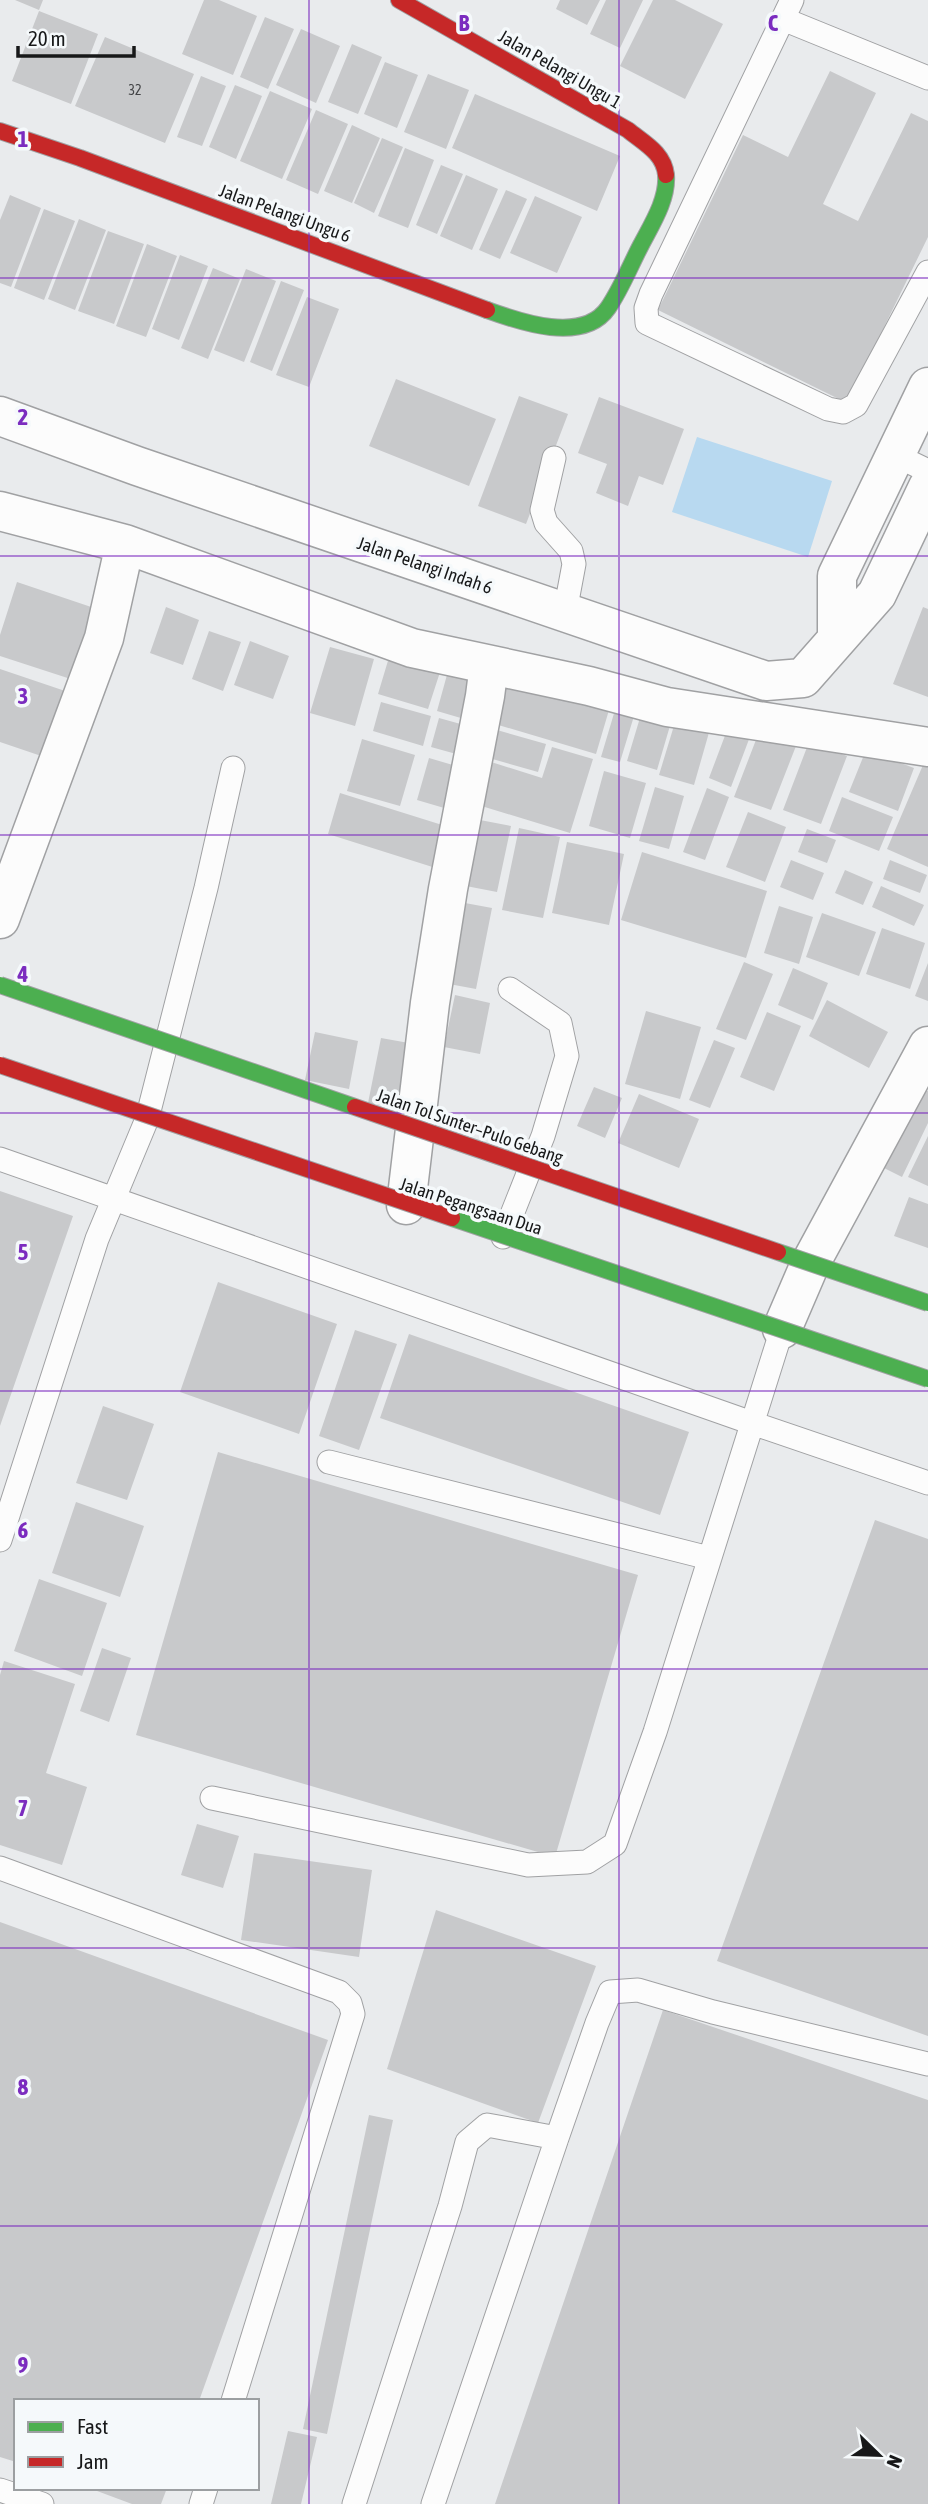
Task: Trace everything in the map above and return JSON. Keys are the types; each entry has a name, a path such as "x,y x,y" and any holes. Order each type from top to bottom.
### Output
{"main road":[{"name":"Jalan Pelangi Ungu 1","path":"399,0 628,130 655,151 665,165 667,187 654,220 607,310 586,324 557,329"},
{"name":"Jalan Pelangi Ungu 6","path":"0,131 80,158 509,318 557,329"},
{"name":"Jalan Tol Sunter–Pulo Gebang","path":"0,985 928,1303"},
{"path":"0,1065 928,1381"},
{"name":"Jalan Pegangsaan Dua","path":"0,1071 782,1329 928,1381"}],"street":[{"path":"838,636 837,576 911,463 928,387"},
{"name":"Jalan Pelangi Indah 6","path":"0,416 150,471 766,681 803,678 877,594 928,487"},
{"path":"0,511 125,544 412,648 589,686 667,706 928,747"},
{"path":"0,919 104,638 125,544"},
{"path":"406,1205 430,1003 489,665"},
{"path":"782,1329 815,1254 928,1046"}],"lane":[{"path":"928,78 788,10 651,294 646,308 647,323 828,409 843,412 856,405 928,272"},
{"path":"554,458 542,510 546,523 571,551 573,564 565,612"},
{"path":"0,1540 97,1239 147,1119 206,888 233,768"},
{"path":"503,1237 543,1136 567,1056 561,1023 510,989"},
{"path":"0,1159 928,1483"},
{"path":"212,1798 528,1865 587,1862 615,1844 655,1732 782,1329"},
{"path":"329,1462 709,1558"},
{"path":"0,1868 339,1992 350,2003 353,2014 234,2399"},
{"path":"433,2504 597,2022 610,1992 638,1990 713,2012 928,2064"},
{"path":"354,2504 450,2206 467,2142 487,2125 557,2138"},
{"path":"0,2490 43,2504"}],"shaded area":[{"path":"697,437 832,481 808,557 672,512"}],"building":[{"path":"15,0 43,0 39,10"},
{"path":"204,0 219,0 257,16 233,75 182,54"},
{"path":"560,0 600,0 587,25 556,9"},
{"path":"606,0 643,0 620,48 590,34"},
{"path":"653,0 675,0 723,24 685,99 620,66"},
{"path":"39,11 98,34 71,104 12,81"},
{"path":"265,17 294,29 268,89 240,77"},
{"path":"301,29 340,46 316,103 276,85"},
{"path":"105,37 194,74 165,143 75,106"},
{"path":"352,44 382,57 358,114 328,102"},
{"path":"385,62 418,75 397,128 364,114"},
{"path":"830,71 876,93 823,204 858,221 911,113 928,121 928,237 847,403 658,310 743,135 788,157"},
{"path":"428,74 469,90 446,149 404,132"},
{"path":"201,76 226,86 202,146 177,137"},
{"path":"235,85 262,96 236,159 209,147"},
{"path":"270,91 312,109 282,179 240,161"},
{"path":"475,94 620,156 597,211 452,148"},
{"path":"316,110 348,124 318,194 286,180"},
{"path":"352,125 380,138 352,203 324,191"},
{"path":"382,138 403,147 374,213 354,203"},
{"path":"405,148 434,160 408,228 378,216"},
{"path":"441,165 463,174 437,234 416,225"},
{"path":"466,175 498,189 472,250 440,236"},
{"path":"506,190 527,199 500,259 479,250"},
{"path":"10,195 41,208 11,287 0,283 0,220"},
{"path":"535,196 582,217 557,273 510,253"},
{"path":"44,209 75,221 44,300 14,288"},
{"path":"79,219 106,230 75,310 48,299"},
{"path":"108,231 144,244 114,324 78,311"},
{"path":"147,244 177,256 146,337 116,326"},
{"path":"180,255 208,266 179,340 152,329"},
{"path":"213,268 240,279 208,359 181,348"},
{"path":"246,269 276,281 244,362 214,350"},
{"path":"281,281 304,290 272,371 250,362"},
{"path":"307,297 339,309 309,387 276,375"},
{"path":"396,379 496,419 469,486 369,446"},
{"path":"519,396 568,414 526,524 478,506"},
{"path":"599,397 684,429 663,485 639,476 628,506 596,493 607,464 578,453"},
{"path":"17,582 109,613 86,684 0,656 0,635"},
{"path":"166,607 199,620 183,665 150,653"},
{"path":"923,607 928,609 928,697 893,684"},
{"path":"209,631 241,642 223,691 192,679"},
{"path":"250,641 289,656 273,699 234,685"},
{"path":"330,647 374,659 355,726 310,713"},
{"path":"390,654 441,669 428,709 378,694"},
{"path":"450,664 484,674 471,721 437,711"},
{"path":"0,669 77,695 56,761 0,742"},
{"path":"508,681 609,710 596,754 495,724"},
{"path":"381,702 431,716 423,746 373,731"},
{"path":"615,710 634,716 620,762 601,757"},
{"path":"642,711 672,719 657,770 627,761"},
{"path":"439,718 475,728 467,757 431,747"},
{"path":"676,719 710,729 694,785 659,775"},
{"path":"729,725 751,734 731,787 709,778"},
{"path":"497,730 546,744 538,772 489,758"},
{"path":"759,732 796,746 771,810 734,797"},
{"path":"362,739 415,755 400,806 347,791"},
{"path":"809,742 847,756 821,824 783,810"},
{"path":"552,747 593,759 570,833 475,804 488,761 542,778"},
{"path":"866,750 914,768 898,811 849,792"},
{"path":"429,758 463,768 451,810 417,800"},
{"path":"923,765 928,767 928,867 887,849"},
{"path":"604,771 646,783 630,838 589,826"},
{"path":"655,787 684,796 669,849 639,841"},
{"path":"707,788 729,797 705,860 683,852"},
{"path":"340,793 455,829 442,870 328,834"},
{"path":"842,797 893,817 879,851 829,831"},
{"path":"748,812 786,827 765,882 726,867"},
{"path":"480,820 511,826 497,892 466,886"},
{"path":"519,828 560,837 543,918 502,910"},
{"path":"807,829 836,840 827,863 798,852"},
{"path":"567,842 624,854 609,925 552,913"},
{"path":"642,852 767,891 746,958 621,920"},
{"path":"791,860 824,873 813,900 780,887"},
{"path":"890,860 927,875 920,893 883,879"},
{"path":"845,870 873,882 863,905 835,893"},
{"path":"881,886 924,905 914,926 872,907"},
{"path":"465,903 492,908 476,989 449,984"},
{"path":"779,906 813,917 799,964 764,953"},
{"path":"822,913 876,932 859,976 806,957"},
{"path":"882,928 925,943 910,989 866,974"},
{"path":"744,962 773,974 746,1040 716,1029"},
{"path":"928,963 928,1001 915,996"},
{"path":"793,968 828,983 813,1020 778,1005"},
{"path":"455,995 490,1003 480,1054 444,1047"},
{"path":"827,1000 888,1032 869,1068 809,1036"},
{"path":"646,1011 701,1027 680,1099 625,1084"},
{"path":"767,1012 801,1026 774,1091 740,1077"},
{"path":"315,1032 358,1041 349,1089 305,1080"},
{"path":"381,1038 420,1045 407,1110 368,1103"},
{"path":"714,1040 735,1048 710,1108 689,1100"},
{"path":"912,1083 928,1091 928,1123 902,1177 874,1163"},
{"path":"594,1087 622,1098 605,1138 577,1126"},
{"path":"639,1094 699,1119 679,1168 618,1143"},
{"path":"928,1136 928,1186 908,1177"},
{"path":"0,1191 73,1216 0,1426"},
{"path":"909,1197 928,1204 928,1248 894,1236"},
{"path":"218,1282 337,1324 299,1434 180,1392"},
{"path":"355,1330 397,1344 359,1450 319,1436"},
{"path":"409,1334 689,1432 660,1515 380,1418"},
{"path":"103,1406 154,1424 127,1500 76,1483"},
{"path":"218,1452 638,1575 555,1857 136,1735"},
{"path":"76,1502 144,1526 120,1597 52,1573"},
{"path":"875,1520 928,1539 928,2036 717,1961"},
{"path":"39,1579 107,1603 82,1676 14,1651"},
{"path":"102,1648 131,1658 109,1722 80,1711"},
{"path":"4,1661 75,1684 46,1773 87,1787 62,1865 0,1845 0,1675"},
{"path":"197,1824 239,1836 223,1888 181,1875"},
{"path":"254,1853 372,1870 359,1957 241,1940"},
{"path":"436,1910 596,1966 538,2123 387,2069"},
{"path":"0,1922 328,2040 200,2399 14,2399 14,2461 0,2457"},
{"path":"663,2010 928,2100 928,2504 495,2504"},
{"path":"369,2115 393,2120 327,2434 303,2429"},
{"path":"288,2431 317,2437 301,2504 271,2504"},
{"path":"94,2490 166,2490 161,2504 132,2504"}],"traffic: fast":[{"path":"487,310 516,320 551,327 567,328 597,319 613,301 654,220 662,202 666,175"},
{"path":"0,985 355,1107"},
{"path":"452,1218 928,1379"},
{"path":"778,1252 928,1303"}],"traffic: jam":[{"path":"399,0 628,130 657,155 666,175"},
{"path":"0,131 80,158 487,310"},
{"path":"0,1065 452,1218"},
{"path":"355,1107 778,1252"}]}
